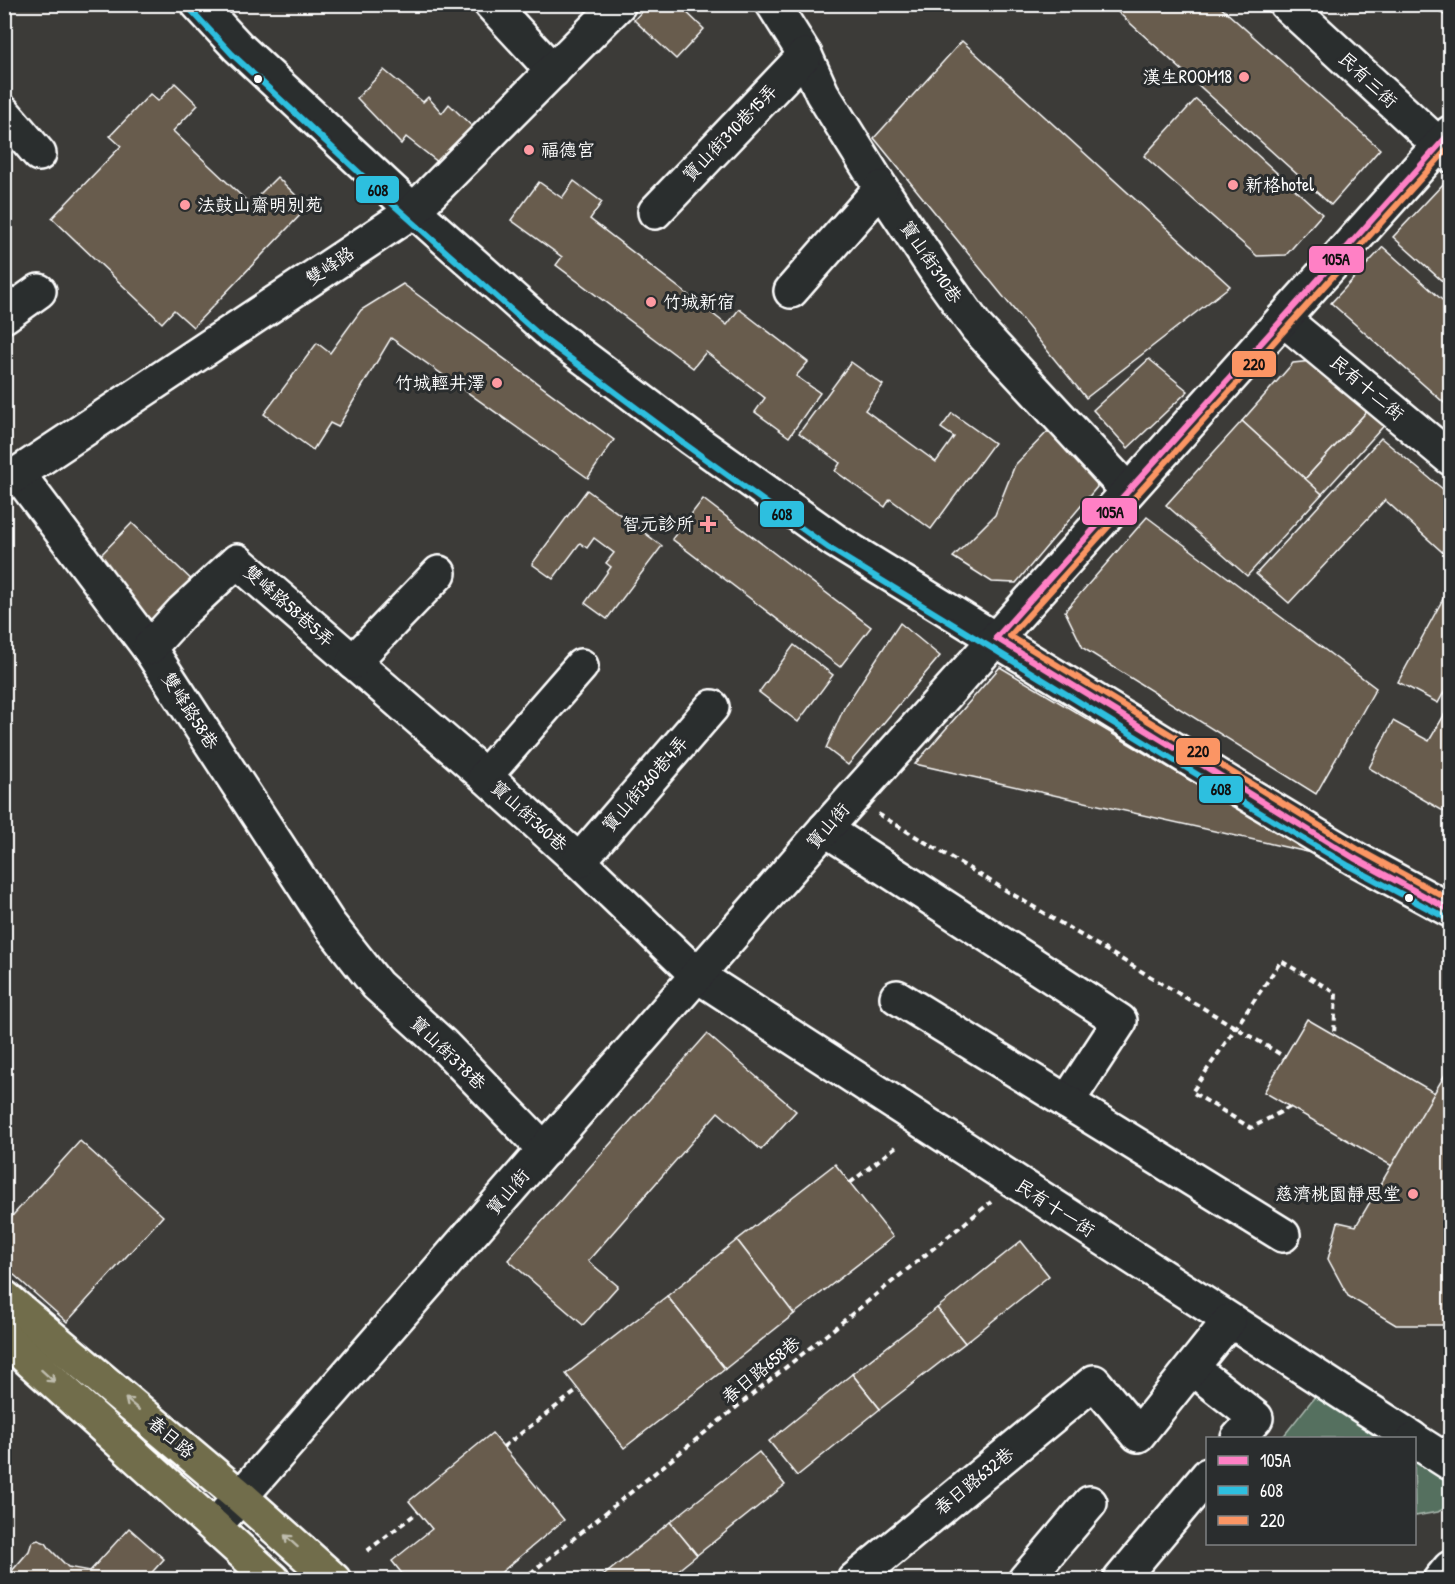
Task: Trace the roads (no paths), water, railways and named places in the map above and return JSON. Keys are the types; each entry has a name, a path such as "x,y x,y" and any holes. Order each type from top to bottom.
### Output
{"main road":[{"name":"春日路","path":"4,1297 16,1343 273,1580"},
{"name":"春日路","path":"16,1343 241,1497 334,1580"}],"street":[{"path":"198,4 238,47 413,211 550,332 691,438 834,540 1354,858 1450,910"},
{"path":"491,4 553,71"},
{"name":"雙峰路","path":"11,478 413,211 619,4"},
{"name":"寶山街310巷","path":"773,4 805,55 822,93 881,188 976,328 1128,491"},
{"name":"民有三街","path":"1286,4 1447,145"},
{"name":"寶山街310巷15弄","path":"655,212 805,55"},
{"path":"4,113 39,154"},
{"name":"寶山街","path":"215,1526 825,829 1283,319 1447,145"},
{"path":"791,291 881,188"},
{"path":"4,316 39,291"},
{"name":"民有十二街","path":"1283,319 1450,458"},
{"name":"雙峰路58巷","path":"11,478 149,648 329,924 353,955"},
{"name":"雙峰路58巷5弄","path":"149,648 183,611 237,561 353,662"},
{"path":"353,662 439,573"},
{"name":"寶山街360巷","path":"353,662 579,861 698,976"},
{"path":"485,776 581,666"},
{"name":"寶山街360巷4弄","path":"579,861 712,707"},
{"path":"825,829 1120,1021 1067,1102"},
{"name":"寶山街378巷","path":"353,955 377,985 442,1044 545,1150"},
{"name":"民有十一街","path":"698,976 1410,1437"},
{"path":"897,997 1283,1235"},
{"path":"1229,1321 1192,1368 1256,1418 1240,1437"},
{"name":"春日路632巷","path":"854,1580 1094,1382 1138,1435 1192,1368"},
{"name":"民有十一街","path":"1416,1441 1450,1463"},
{"path":"1120,1580 1206,1477"},
{"path":"1025,1580 1090,1503"},
{"path":"1440,1580 1450,1568"}],"place":[{"name":"漢生ROOM18","path":"1244,77"},
{"name":"福德宮","path":"529,150"},
{"name":"新格hotel","path":"1233,185"},
{"name":"法鼓山齋明別苑","path":"185,205"},
{"name":"竹城新宿","path":"651,302"},
{"name":"竹城輕井澤","path":"497,383"},
{"name":"智元診所","path":"708,524"},
{"name":"慈濟桃園靜思堂","path":"1413,1194"}]}
